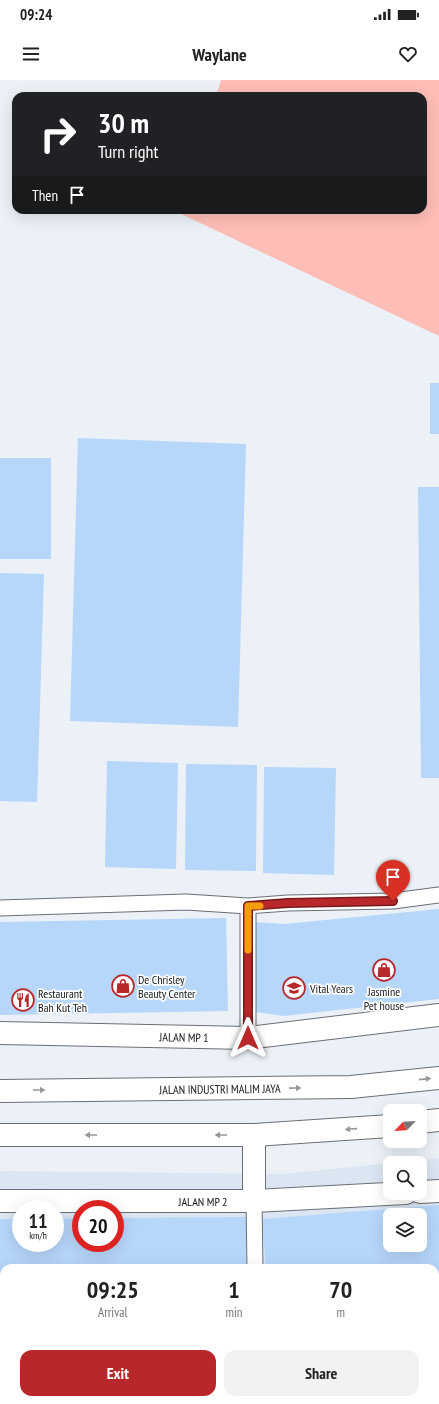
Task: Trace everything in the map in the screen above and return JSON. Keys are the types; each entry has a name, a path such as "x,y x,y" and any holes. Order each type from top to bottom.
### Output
{"street":[{"name":"JALAN MP 1","path":"0,1033 248,1038 439,1016"},
{"name":"JALAN INDUSTRI MALIM JAYA","path":"0,1090 351,1087 439,1078"},
{"path":"427,1121 439,1120"},
{"path":"0,1135 254,1135 383,1126"},
{"path":"254,1135 254,1201"},
{"path":"427,1192 439,1191"},
{"name":"JALAN MP 2","path":"0,1201 254,1201 383,1194"}],"lane":[{"path":"0,908 186,902 248,906 288,903 393,901 439,895"},
{"path":"248,906 248,1038"},
{"path":"254,1201 255,1264"}],"shaded area":[{"path":"221,80 439,80 439,336 181,214 427,214 427,92 217,92"},
{"path":"439,1158 439,1264 0,1264 0,1171 284,1174 383,1164 383,1200 427,1200 427,1159"}],"building":[{"path":"430,383 439,383 439,434 430,434"},
{"path":"78,438 246,444 238,727 70,721"},
{"path":"0,458 51,458 51,559 0,559"},
{"path":"418,487 439,487 439,778 421,778"},
{"path":"0,573 44,574 37,802 0,801"},
{"path":"107,761 178,763 176,869 105,867"},
{"path":"186,764 257,765 256,871 185,870"},
{"path":"264,767 336,768 334,875 263,873"},
{"path":"439,909 439,999 283,1016 256,1012 255,922 284,924"},
{"path":"226,918 228,1011 0,1015 0,922"},
{"path":"439,1205 439,1264 266,1264 262,1219 383,1209 383,1252 427,1252 427,1208 401,1208"},
{"path":"246,1217 246,1264 0,1264 0,1219 12,1219 12,1252 64,1252 64,1219 72,1218 72,1252 124,1252 124,1218"}],"slow traffic":[{"path":"248,950 248,906 260,906"}],"place":[{"name":"Jasmine Pet house","path":"384,970"},
{"name":"De Chrisley Beauty Center","path":"123,986"},
{"name":"Vital Years","path":"294,988"},
{"name":"Restaurant Bah Kut Teh","path":"23,1000"}],"route":[{"path":"248,1038 248,906 288,903 393,901"}]}
